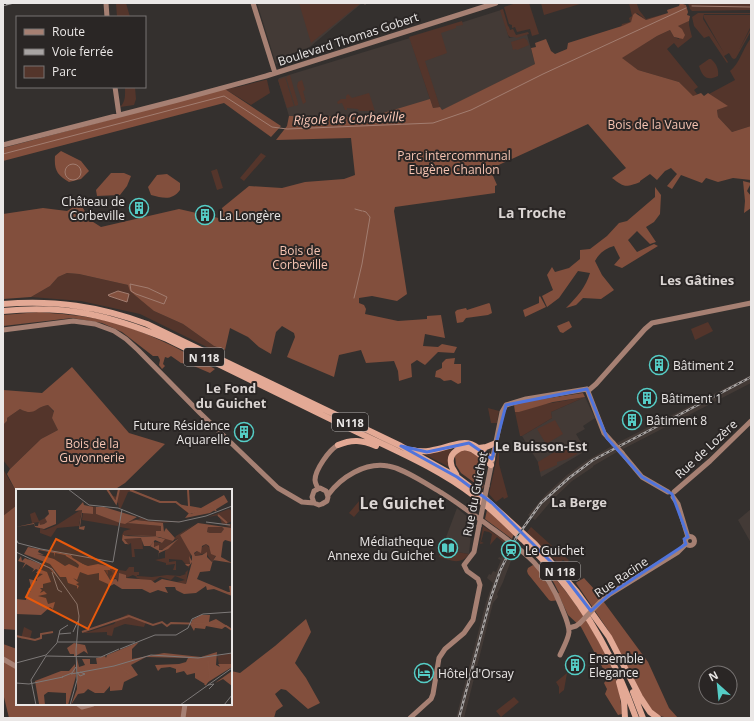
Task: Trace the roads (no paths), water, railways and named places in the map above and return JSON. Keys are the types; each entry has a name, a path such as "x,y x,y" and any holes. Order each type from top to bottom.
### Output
{"highway":[{"name":"N 118","path":"3,304 32,302 68,304 126,316 153,326 299,398"},
{"name":"N 118","path":"3,311 31,309 74,311 108,318 145,330 167,339 392,449 474,495 493,510 555,573 585,613 604,643 619,674 636,718"},
{"name":"N118","path":"299,398 401,446"},
{"path":"338,445 349,441 358,440 368,442 388,450 392,449"},
{"path":"401,446 427,452 466,443 479,448 492,462"},
{"path":"479,448 496,443"},
{"name":"N 118","path":"401,446 457,477 482,495 535,544 561,572 598,620 609,637 627,673 643,718"},
{"path":"457,477 451,461 453,454 460,448 466,447 472,449 492,462"},
{"path":"604,643 620,684 624,701 625,718"},
{"path":"627,673 646,707 658,718"}],"main road":[{"path":"106,3 108,16"},
{"path":"253,3 274,73"},
{"name":"Boulevard Thomas Gobert","path":"3,145 178,100 274,73 496,3"},
{"path":"115,88 119,115"},
{"path":"674,494 668,497 668,492 642,477 604,433 587,389 589,390 596,384 652,323 751,303"},
{"path":"3,330 73,321 95,324 114,331 138,350 272,484 283,492 304,502 318,505 324,504 335,485"},
{"name":"Rue du Guichet","path":"410,718 431,699 441,653 464,633 473,620 480,587 478,579 467,571 464,565 474,552 503,409 510,403 526,399 587,389"},
{"name":"Rue de Lozère","path":"674,494 751,421"},
{"path":"318,489 315,480 317,474 326,456 338,445"},
{"path":"299,500 305,499 312,495 314,491 318,489 324,490 335,485 349,475 362,470 387,469 408,474 451,499 528,555 552,585 569,630 560,655"},
{"path":"324,490 328,495"},
{"name":"Rue Racine","path":"569,630 576,626 610,594 678,552 686,544 691,545 694,542 694,538 688,537 674,494"},
{"path":"312,495 314,503"},
{"path":"3,659 16,666"},
{"path":"183,716 185,705"}],"waterway":[{"name":"Rigole de Corbeville","path":"692,6 751,7"},
{"name":"Rigole de Corbeville","path":"3,154 224,96 272,127 287,129 433,123 471,110 543,74 686,8"},
{"path":"355,209 362,211"},
{"path":"354,298 362,264 370,217 363,211"}],"railway":[{"path":"3,5 11,3"},
{"path":"459,718 491,597 500,571 516,538 541,503 569,478 593,460 751,377"}],"place":[{"name":"Château de Corbeville","path":"139,208"},
{"name":"La Longère","path":"205,215"},
{"name":"Bâtiment 2","path":"659,365"},
{"name":"Bâtiment 1","path":"647,398"},
{"name":"Bâtiment 8","path":"632,420"},
{"name":"Future Résidence Aquarelle","path":"244,432"},
{"name":"Médiatheque Annexe du Guichet","path":"448,548"},
{"name":"Le Guichet","path":"511,550"},
{"name":"Ensemble Elegance","path":"575,665"},
{"name":"Hôtel d'Orsay","path":"424,673"}],"district":[{"name":"La Troche","path":"532,212"},
{"name":"Les Gâtines","path":"697,280"},
{"name":"Le Fond du Guichet","path":"231,396"},
{"name":"Le Buisson-Est","path":"541,446"},
{"name":"La Berge","path":"579,502"},
{"name":"Le Guichet","path":"402,503"}],"park label":[{"name":"Bois de la Vauve","path":"653,124"},
{"name":"Parc intercommunal Eugène Chanlon","path":"454,162"},
{"name":"Bois de Corbeville","path":"300,257"},
{"name":"Bois de la Guyonnerie","path":"92,450"}]}
